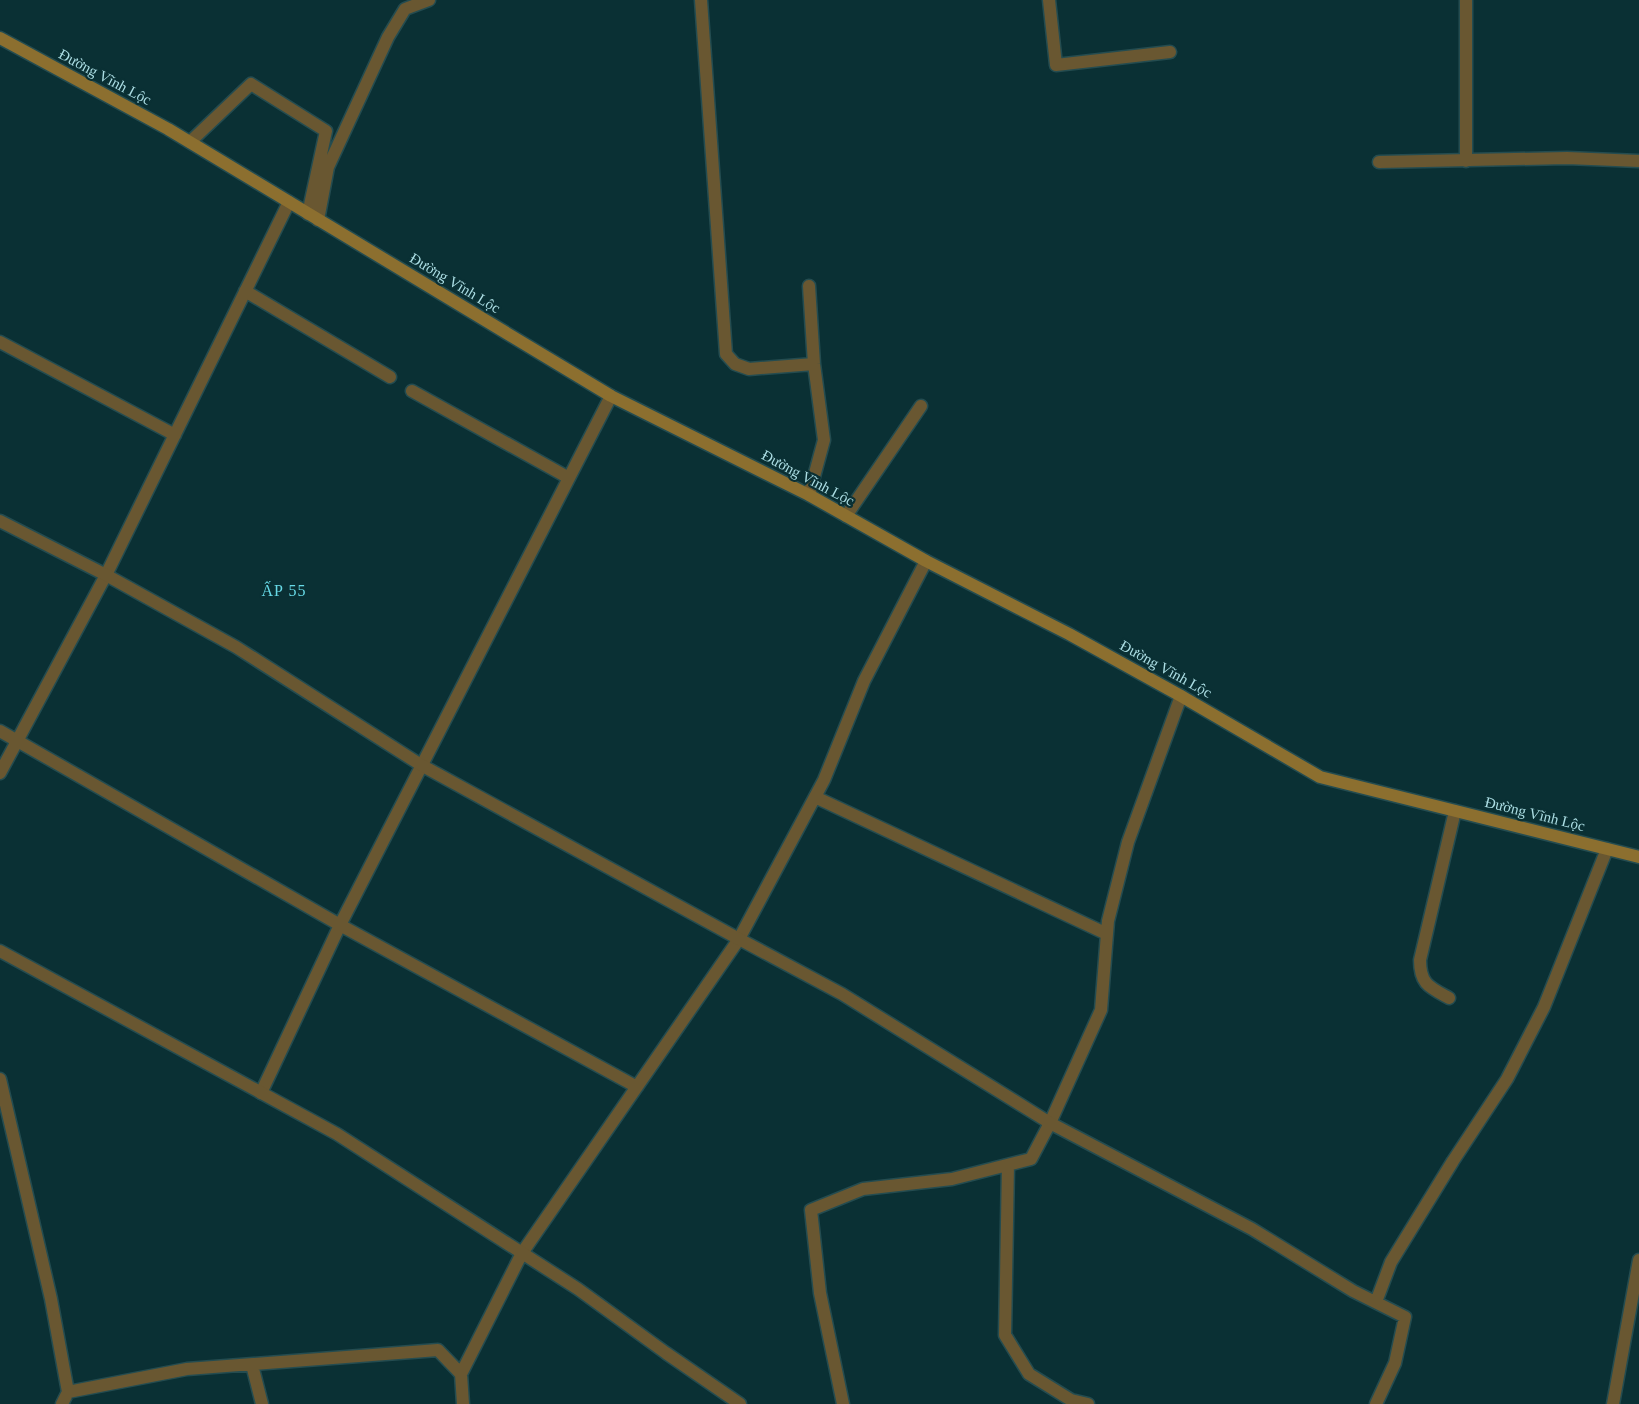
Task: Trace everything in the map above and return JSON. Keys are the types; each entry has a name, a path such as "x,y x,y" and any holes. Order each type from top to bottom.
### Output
{"main road":[{"name":"Đường Vĩnh Lộc","path":"0,38 190,142 611,396 808,495 926,562 1069,634 1181,696 1320,777 1639,857"}],"street":[{"path":"313,217 328,167 388,36 405,9 429,0"},
{"path":"701,0 726,354 734,364 749,369 814,364"},
{"path":"1049,0 1056,65 1170,52"},
{"path":"1466,0 1466,160"},
{"path":"190,142 251,84 326,132 313,217"},
{"path":"1379,162 1567,158 1639,161"},
{"path":"0,773 106,575 289,202"},
{"path":"808,495 824,440 814,364 809,286"},
{"path":"245,291 390,377"},
{"path":"0,342 175,435"},
{"path":"412,392 569,478"},
{"path":"261,1093 340,925 611,396"},
{"path":"846,516 921,406"},
{"path":"0,521 106,575 236,647 421,764 842,994 1050,1123 1252,1229 1353,1291 1405,1317 1395,1363 1376,1404"},
{"path":"463,1404 461,1374 522,1252 739,939 824,780 864,680 926,562"},
{"path":"844,1404 820,1293 811,1210 863,1189 952,1179 1031,1159 1050,1123 1101,1010 1108,921 1128,842 1181,696"},
{"path":"0,731 340,925 637,1087"},
{"path":"815,797 1107,934"},
{"path":"1449,998 1425,982 1420,970 1420,960 1455,811"},
{"path":"1376,1302 1391,1262 1453,1161 1507,1080 1544,1007 1607,849"},
{"path":"0,951 337,1134 578,1288 666,1353 740,1404"},
{"path":"0,1079 51,1299 65,1398 186,1369 438,1350 461,1374"},
{"path":"1008,1165 1005,1335 1029,1374 1071,1402 1088,1404"},
{"path":"1613,1404 1639,1260"},
{"path":"252,1365 262,1404"}],"district":[{"name":"ẤP 55","path":"284,590"}]}
